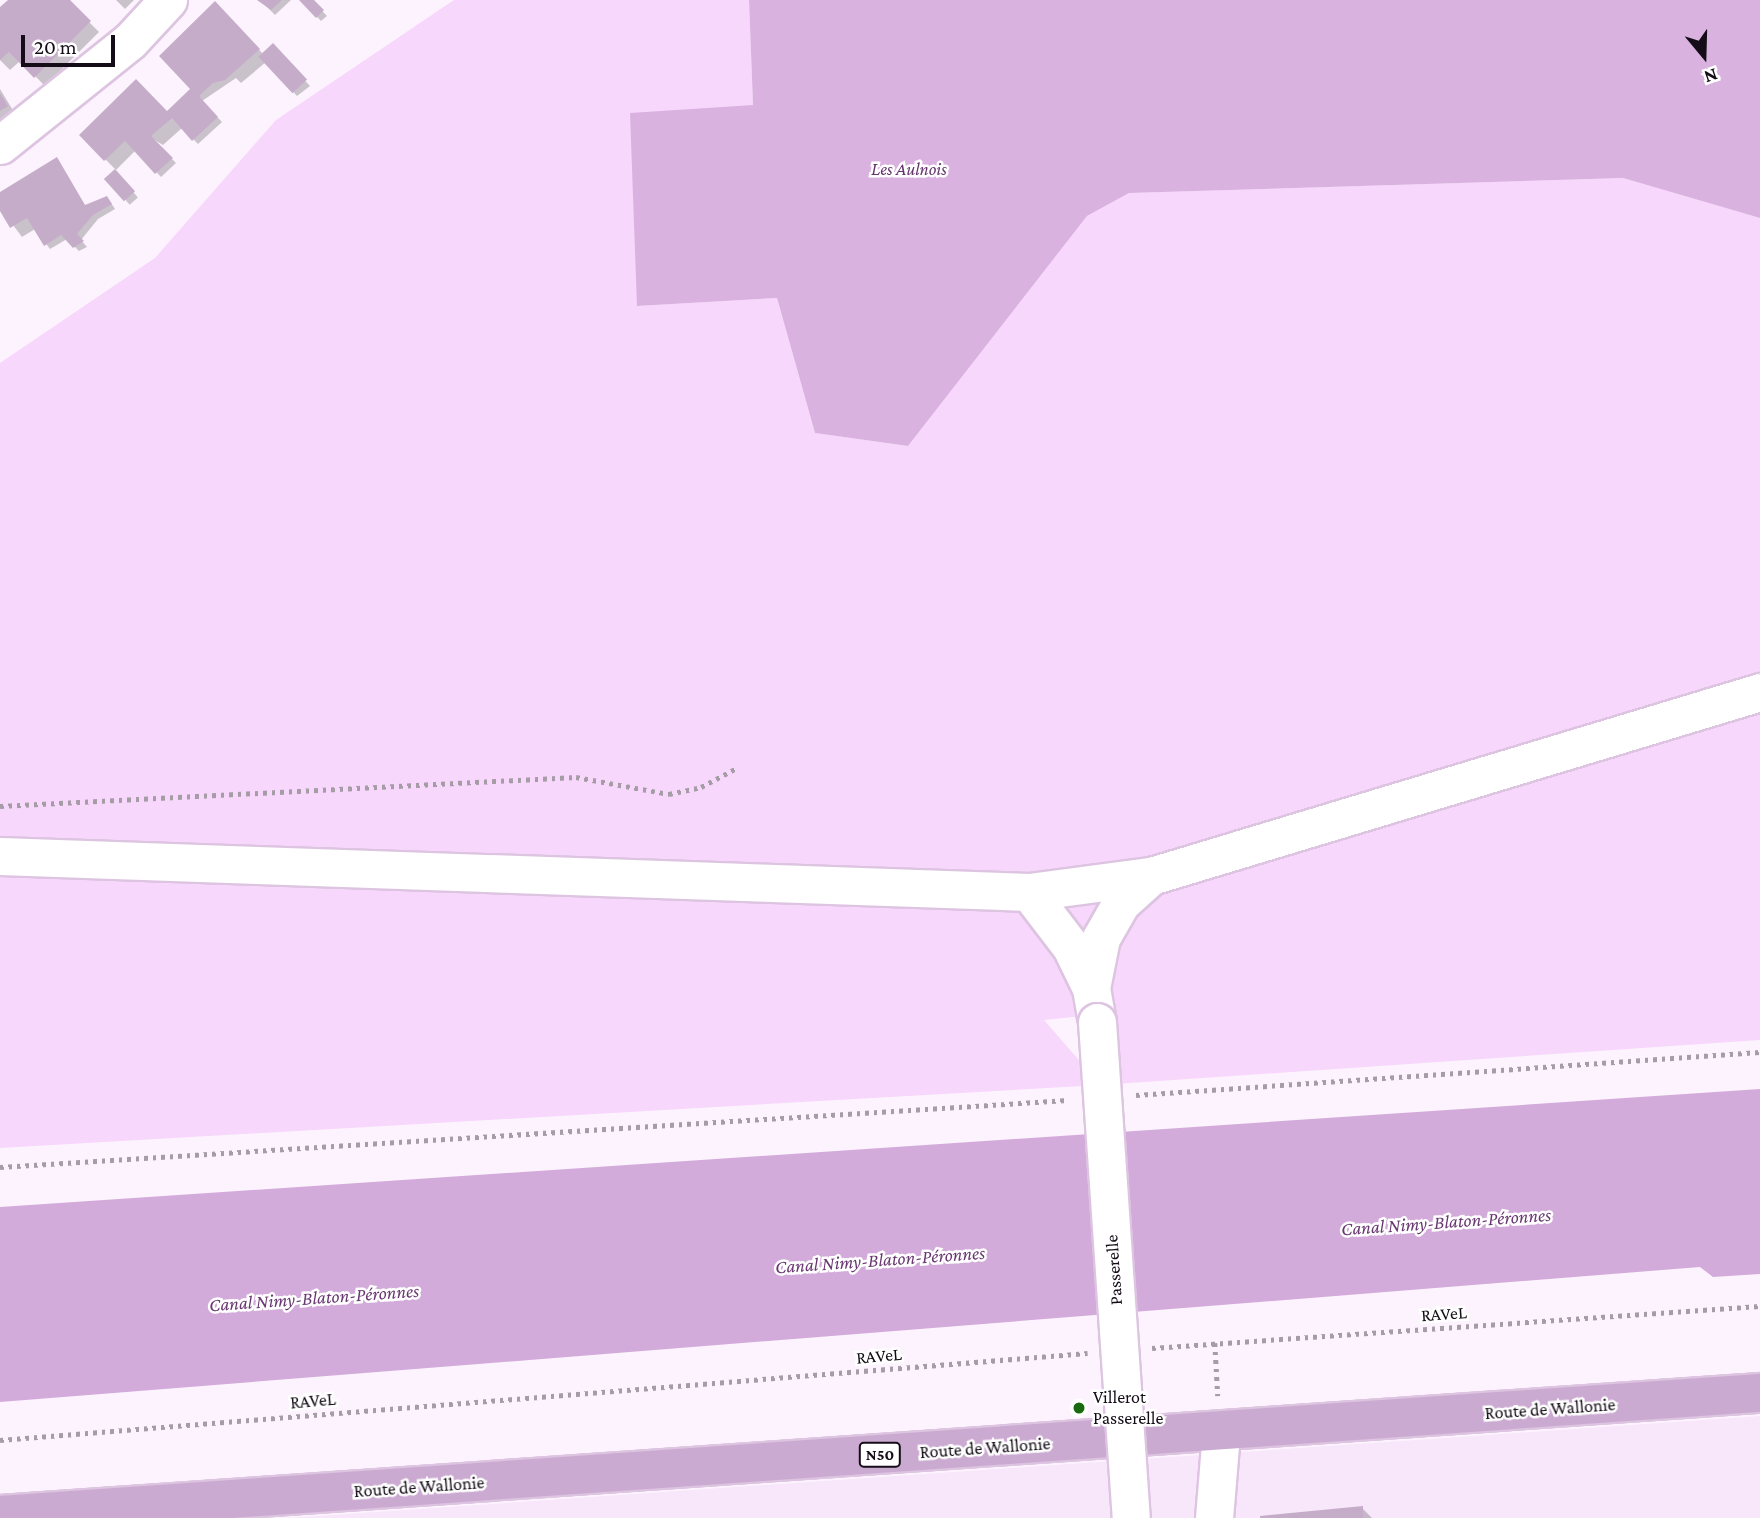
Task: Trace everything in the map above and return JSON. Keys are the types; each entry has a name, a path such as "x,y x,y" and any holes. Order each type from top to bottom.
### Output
{"main road":[{"name":"Route de Wallonie","path":"0,1515 1760,1394"}],"street":[{"path":"0,145 130,41 169,0"},
{"path":"0,856 1029,892 1151,876 1760,692"},
{"path":"1094,1005 1101,938 1121,904 1151,876"},
{"path":"1029,892 1071,947 1094,1005"},
{"name":"Passerelle","path":"1094,1005 1131,1518"},
{"path":"1213,1518 1221,1432"}],"path":[{"path":"0,806 576,777 669,794 701,787 735,769"},
{"path":"1133,1096 1760,1052"},
{"path":"0,1167 1077,1099"},
{"name":"RAVeL","path":"1146,1349 1760,1306"},
{"path":"1215,1343 1221,1432"},
{"name":"RAVeL","path":"0,1440 1091,1353"}],"shaded area":[{"path":"454,0 749,0 753,105 637,306 777,298 815,433 908,446 1087,216 1129,193 1623,178 1760,218 1760,1040 1100,1085 0,1148 0,363 155,258 276,120","holes":["1092,1015 1099,1083 1044,1020"]},
{"path":"1760,1416 1760,1518 288,1518 1387,1442"}],"green space":[{"name":"Les Aulnois","path":"749,0 1760,0 1760,218 1623,178 1129,193 1087,216 908,446 815,433 777,298 637,306 630,113 753,105"}],"water":[{"name":"Canal Nimy-Blaton-Péronnes","path":"1760,1089 1760,1274 1713,1277 1700,1267 0,1402 0,1207"}],"building":[{"path":"8,0 70,0 91,21 34,78 9,52 0,60 0,7"},
{"path":"257,0 282,0 271,10"},
{"path":"299,0 314,0 324,10 316,18"},
{"path":"215,1 260,49 225,80 213,83 199,96 218,117 192,141 172,118 151,136 173,158 155,174 125,141 104,161 79,135 136,79 167,111 190,89 159,56"},
{"path":"273,43 307,80 292,93 258,57"},
{"path":"0,93 8,106 0,111"},
{"path":"57,157 85,205 107,196 112,204 93,215 77,234 84,241 73,248 61,235 44,246 27,218 10,228 0,211 0,192"},
{"path":"115,169 135,191 124,201 104,179"},
{"path":"1363,1506 1363,1518 1260,1518 1260,1516"}],"place":[{"name":"Villerot Passerelle","path":"1079,1408"}]}
